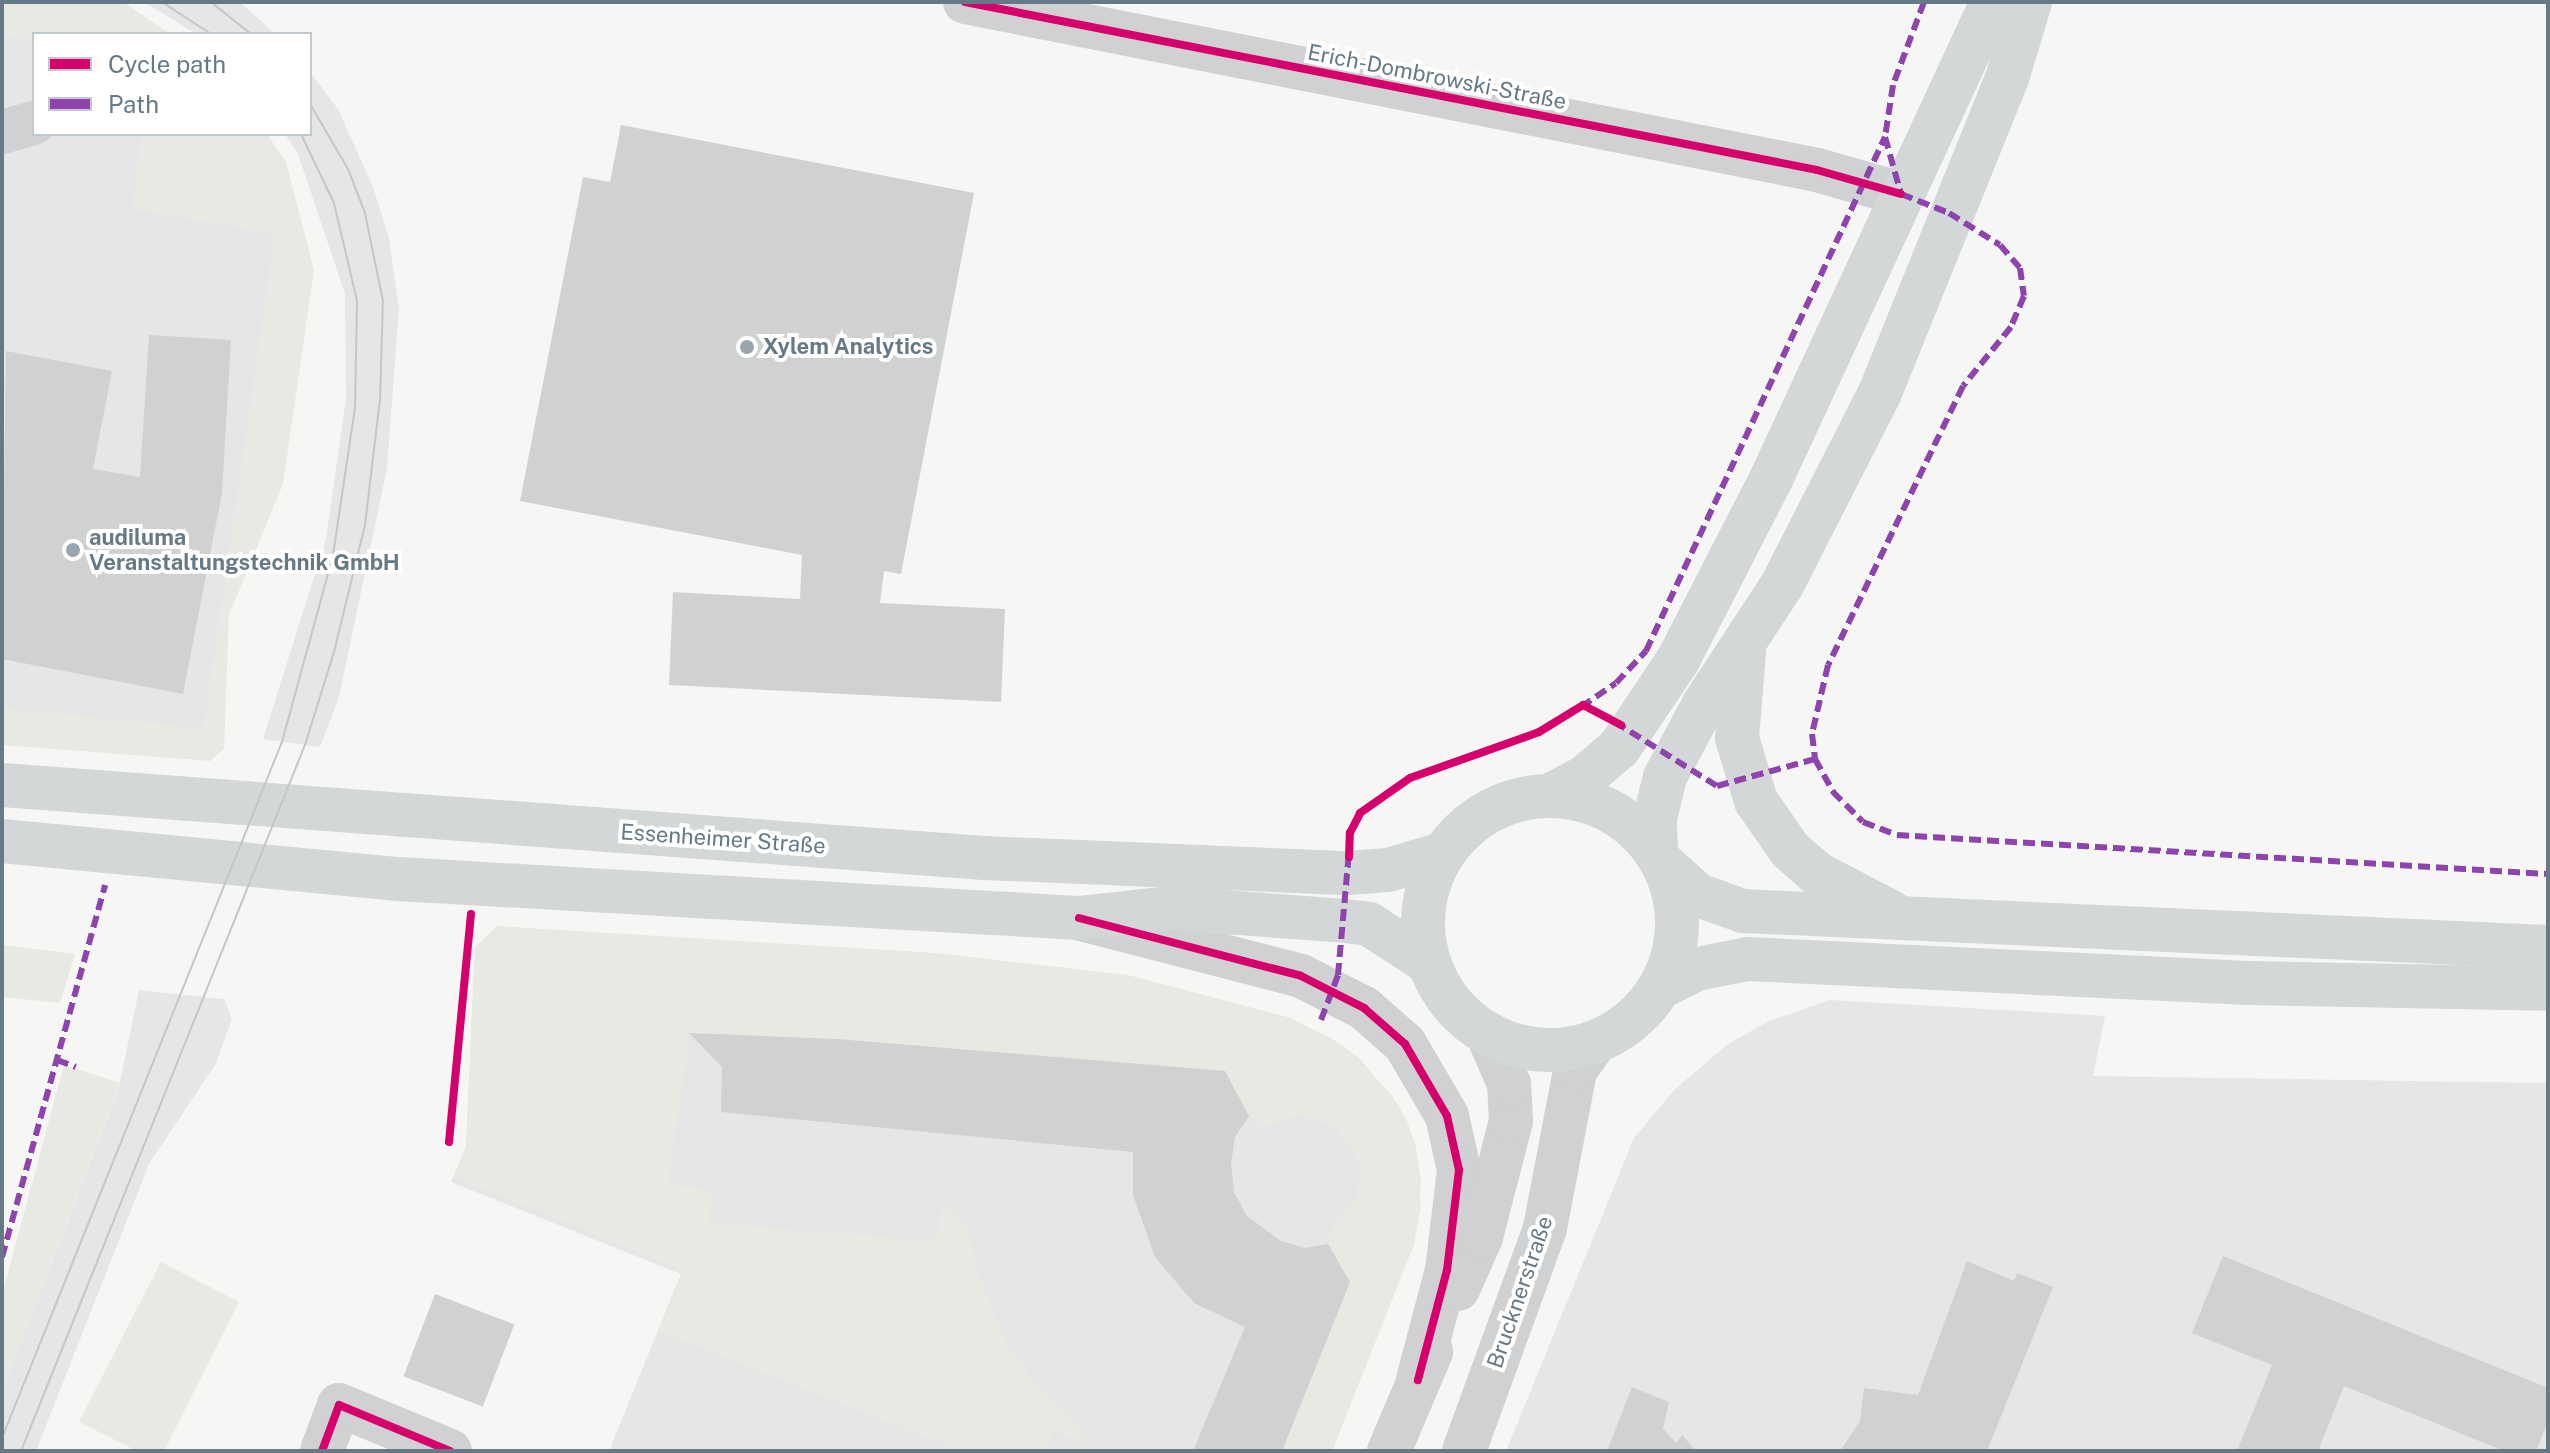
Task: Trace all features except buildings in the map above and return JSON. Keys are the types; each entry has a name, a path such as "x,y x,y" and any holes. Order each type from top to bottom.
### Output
{"main road":[{"path":"1992,2 1772,477 1678,660 1619,748 1585,777 1551,795 1489,811 1463,829 1442,854 1424,907 1429,963 1452,1003 1487,1033 1540,1049 1595,1042 1620,1029 1659,988 1697,969 1748,959 2248,983 2548,989"},
{"path":"1659,988 1676,939 1674,900 1659,858 1655,818 1665,777 1782,585 1879,395 2008,75 2030,2"},
{"path":"1744,646 1737,738 1746,778 1769,824 1816,873 1846,893 1914,922"},
{"name":"Essenheimer Straße","path":"2,785 984,858 1348,873 1388,870 1442,854"},
{"path":"1551,795 1611,811 1698,895 1721,907 1914,922 2548,947"},
{"path":"2,841 398,879 1079,918 1169,908 1345,921 1369,924 1429,963"}],"street":[{"name":"Erich-Dombrowski-Straße","path":"965,2 1817,170 1901,194"},
{"path":"2,132 32,124"},
{"path":"1079,918 1301,976 1364,1008 1405,1044 1447,1116 1459,1170 1447,1270 1418,1380"},
{"path":"1389,1451 1481,1237 1511,1121 1509,1084 1487,1033"},
{"name":"Brucknerstraße","path":"1464,1451 1545,1228 1575,1070 1595,1042"},
{"path":"322,1451 339,1405 450,1451"}],"shaded area":[{"path":"2,2 123,2 167,32 32,32 32,41 2,34"},
{"path":"144,2 240,2 273,32 193,32"},
{"path":"2,34 32,41 32,136 142,136 133,208 276,233 204,729 2,709"},
{"path":"312,75 338,109 373,187 389,238 399,309 387,468 339,697 320,747 263,739 326,539 346,399 345,294 298,154 286,136 312,136"},
{"path":"142,136 268,136 286,162 314,270 283,484 229,615 224,749 210,761 2,745 2,709 204,728 276,233 133,208"},
{"path":"497,926 936,953 1128,975 1291,1018 1345,1047 1391,1094 1407,1121 1415,1144 1421,1205 1414,1244 1332,1451 1282,1451 1350,1282 1328,1244 1330,1231 1357,1197 1360,1164 1337,1128 1299,1115 1263,1127 1249,1116 1225,1071 690,1033 668,1185 711,1189 709,1223 937,1241 941,1208 952,1208 965,1221 978,1274 1006,1344 1046,1396 1072,1416 1085,1443 1054,1431 1046,1451 961,1451 659,1331 686,1271 455,1177 466,1150 475,947"},
{"path":"2,945 75,954 60,1003 2,997"},
{"path":"475,947 1312,1029 1331,1038 1359,1058 1399,1106 1415,1144 1421,1181 1414,1244 1332,1451 609,1451 681,1274 451,1182 466,1147"},
{"path":"139,990 224,999 232,1019 215,1065 149,1164 36,1451 2,1451 2,1391 119,1087"},
{"path":"1830,1000 2105,1016 2093,1076 2548,1083 2548,1451 1506,1451 1634,1138 1675,1089 1728,1044 1769,1021"},
{"path":"64,1065 120,1083 2,1391 2,1295"},
{"path":"161,1262 239,1302 164,1451 137,1451 79,1422"}],"tram line":[{"path":"162,2 208,32"},
{"path":"211,2 248,32"},
{"path":"21,1451 305,745 334,652 365,525 380,400 383,301 365,213 348,169 312,107"},
{"path":"2,1438 282,742 333,555 355,408 357,301 334,203 302,136"}],"marked path":[{"path":"1924,2 1893,85 1885,137 1901,194 1949,213 2000,245 2020,268 2024,296 2011,327 1963,386 1828,665 1812,734 1815,759 1833,792 1863,822 1897,835 2548,874"},
{"path":"1581,707 1616,683 1646,651 1885,137"},
{"path":"1615,722 1717,786 1815,759"},
{"path":"1321,1020 1338,975 1349,852"},
{"path":"2,1257 105,885"},
{"path":"57,1060 76,1067"}],"cycle path":[{"path":"965,2 1817,170 1901,194"},
{"path":"1349,857 1350,833 1360,813 1410,778 1539,732 1583,705 1621,725"},
{"path":"449,1142 471,914"},
{"path":"1079,918 1301,976 1364,1008 1405,1044 1447,1116 1459,1170 1447,1270 1418,1380"},
{"path":"322,1451 339,1405 450,1451"}],"place":[{"name":"Xylem Analytics","path":"747,347"},
{"name":"audiluma Veranstaltungstechnik GmbH","path":"73,550"}]}
